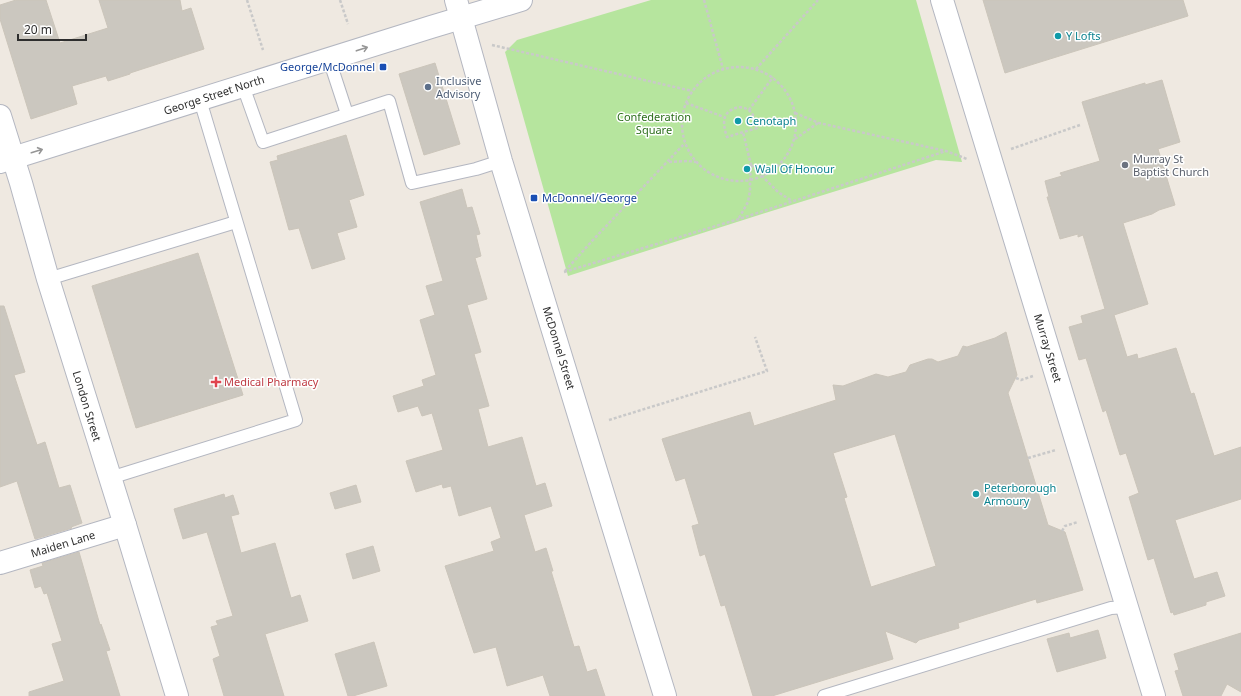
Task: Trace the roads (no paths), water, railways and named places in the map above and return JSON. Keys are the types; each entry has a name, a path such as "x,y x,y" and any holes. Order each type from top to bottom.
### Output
{"street":[{"name":"George Street North","path":"7,160 431,27 459,9 521,0"},
{"name":"Murray Street","path":"942,0 1154,696"},
{"name":"McDonnel Street","path":"459,9 501,161 665,696"},
{"name":"London Street","path":"0,116 7,160 48,279 177,696"},
{"name":"Maiden Lane","path":"0,563 125,525"}],"lane":[{"path":"329,59 347,114"},
{"path":"243,86 263,142 389,101 412,183 476,169 501,161"},
{"path":"110,478 296,420 200,100"},
{"path":"48,279 236,222"},
{"path":"824,696 1111,608 1127,607"}],"place":[{"name":"Y Lofts","path":"1058,36"},
{"name":"George/McDonnel","path":"383,67"},
{"name":"Inclusive Advisory","path":"428,87"},
{"name":"Cenotaph","path":"738,121"},
{"name":"Murray St Baptist Church","path":"1125,165"},
{"name":"Wall Of Honour","path":"747,169"},
{"name":"McDonnel/George","path":"534,198"},
{"name":"Medical Pharmacy","path":"216,382"},
{"name":"Peterborough Armoury","path":"976,494"}],"park label":[{"name":"Confederation Square","path":"654,123"}]}
